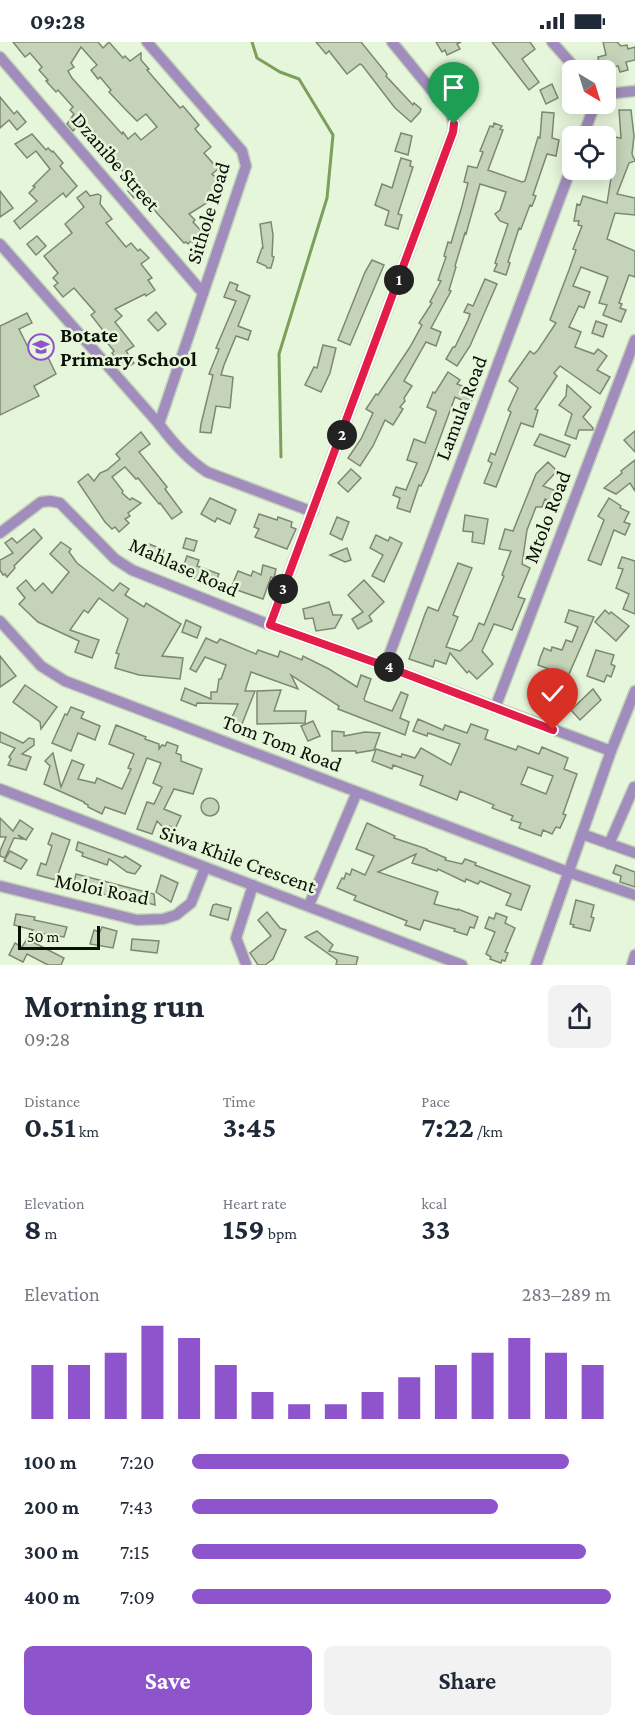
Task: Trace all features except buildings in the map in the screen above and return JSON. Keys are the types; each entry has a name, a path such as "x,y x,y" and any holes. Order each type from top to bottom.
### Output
{"street":[{"name":"Sithole Road","path":"147,42 242,151 245,159 245,172 159,424"},
{"path":"270,625 453,132 454,124 451,114 392,42"},
{"path":"552,42 568,60"},
{"name":"Dzanibe Street","path":"0,57 203,293"},
{"path":"616,93 635,91"},
{"name":"Lamula Road","path":"385,666 567,180"},
{"path":"0,244 159,424 178,449 207,472 313,512"},
{"name":"Mtolo Road","path":"495,708 635,340"},
{"name":"Mahlase Road","path":"0,532 41,502 60,503 122,564 270,625 612,751"},
{"name":"Tom Tom Road","path":"0,621 4,634 41,666 65,681 568,872 635,895"},
{"path":"536,965 635,691"},
{"path":"609,844 634,788"},
{"name":"Siwa Khile Crescent","path":"0,789 462,965"},
{"path":"309,905 357,792"},
{"path":"582,834 635,853"},
{"name":"Moloi Road","path":"0,886 137,920 163,919 176,915 191,903 206,868"},
{"path":"246,964 236,938 253,885"},
{"path":"632,965 635,955"}],"waterway":[{"path":"252,42 257,58 280,72 299,79 333,135 327,198 279,354 281,457"}],"place":[{"name":"Botate Primary School","path":"41,347"}],"route":[{"path":"454,124 425,210 270,625 553,730"}]}
